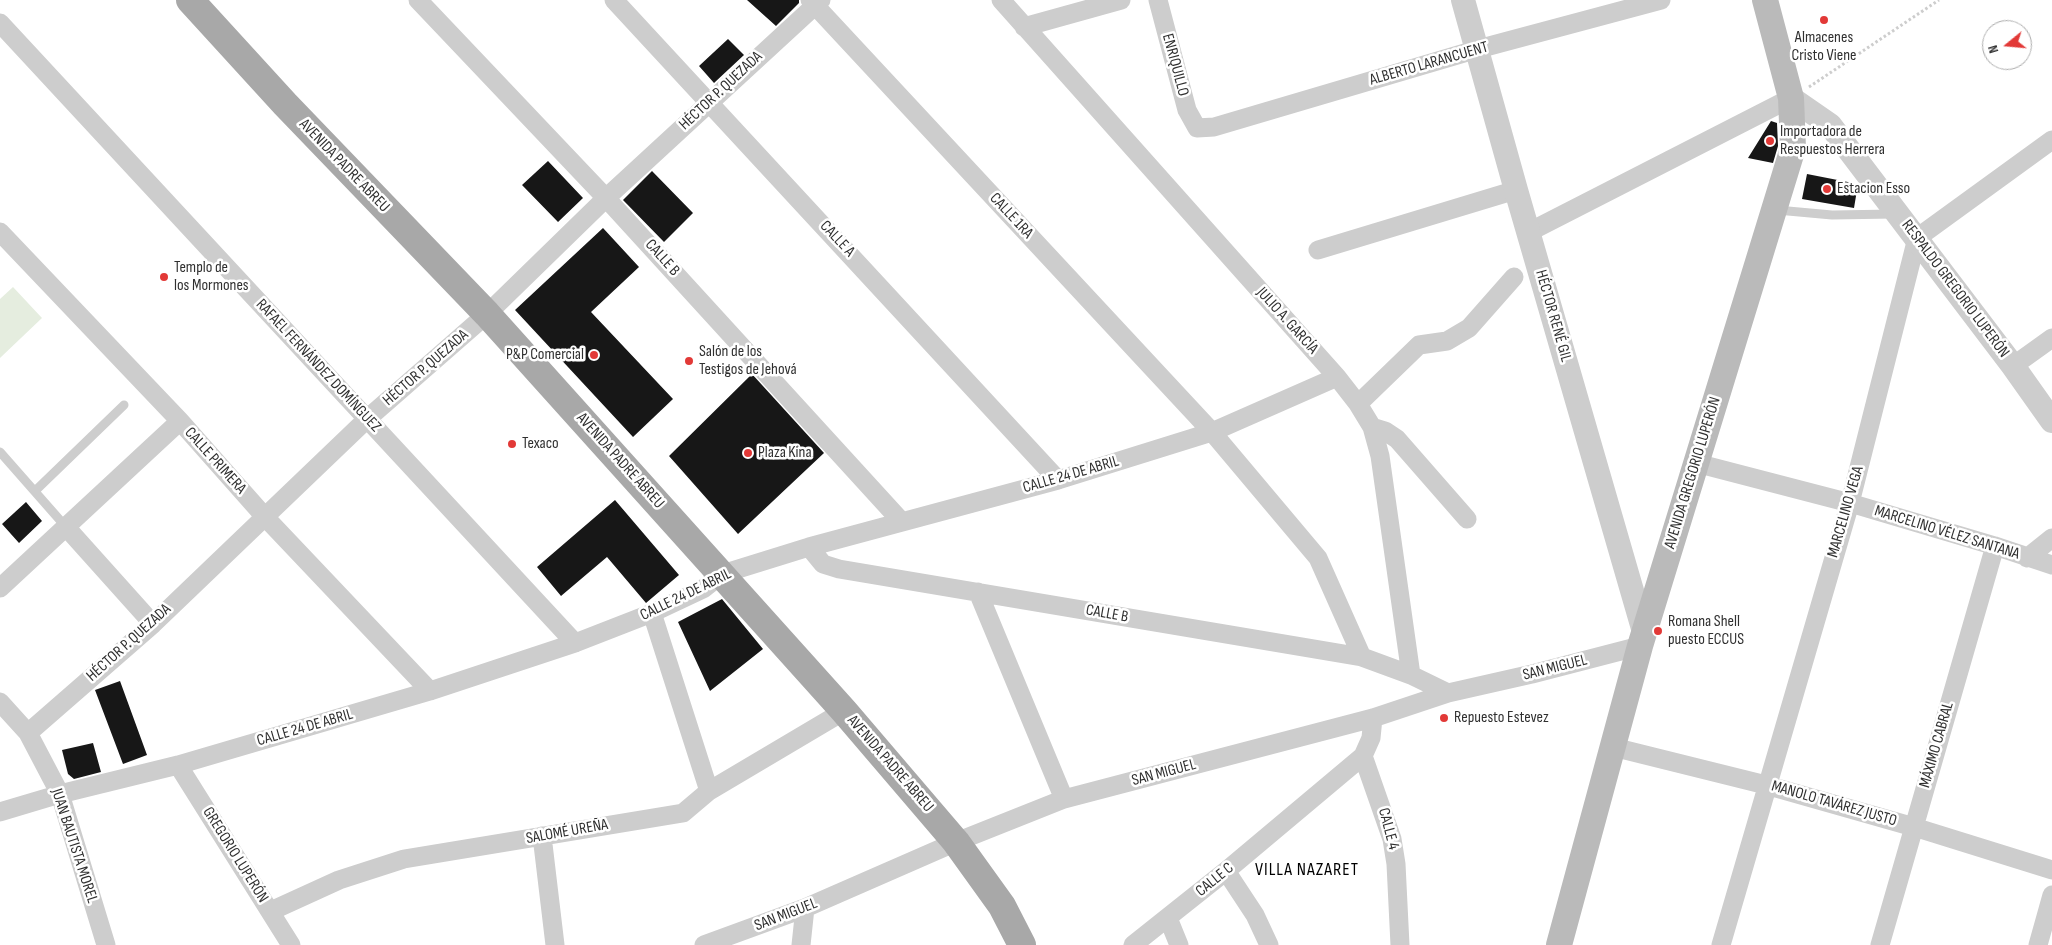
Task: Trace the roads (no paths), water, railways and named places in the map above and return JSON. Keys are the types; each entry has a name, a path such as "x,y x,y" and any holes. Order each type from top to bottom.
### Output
{"main road":[{"name":"AVENIDA PADRE ABREU","path":"190,0 284,104 487,314 844,711 956,842 1002,906 1022,945"},
{"name":"AVENIDA GREGORIO LUPERÓN","path":"1559,945 1642,639 1793,148 1791,98 1765,0"}],"street":[{"name":"CALLE B","path":"418,0 606,198 901,521"},
{"name":"CALLE A","path":"614,0 1058,480"},
{"name":"JULIO A. GARCÍA","path":"1001,0 1337,377 1358,404 1372,428 1380,456 1410,675"},
{"path":"1024,27 1121,0"},
{"name":"ENRIQUILLO","path":"1158,0 1187,110 1197,128"},
{"name":"HÉCTOR RENÉ GIL","path":"1464,0 1642,639"},
{"name":"ALBERTO LARANCUENT","path":"1197,128 1214,127 1478,49 1661,0"},
{"name":"HÉCTOR P. QUEZADA","path":"28,733 153,624 367,419 487,314 606,198 816,2"},
{"name":"CALLE 1RA","path":"816,2 1212,432 1318,558 1362,657"},
{"name":"RAFAEL FERNÁNDEZ DOMÍNGUEZ","path":"0,23 574,643"},
{"path":"1529,232 1791,98"},
{"name":"RESPALDO GREGORIO LUPERÓN","path":"1791,98 1830,124 2013,366 2052,421"},
{"path":"1917,238 2052,140"},
{"path":"1318,250 1516,190"},
{"name":"CALLE PRIMERA","path":"0,232 180,422 265,517 430,692"},
{"name":"MARCELINO VEGA","path":"1721,945 1766,785 1850,503 1917,238"},
{"path":"1358,404 1419,345 1448,340 1469,328 1514,277"},
{"path":"2013,366 2052,338"},
{"name":"CALLE 24 DE ABRIL","path":"0,812 60,794 178,765 430,692 574,643 652,613 696,593 722,574 901,521 1058,480 1212,432 1337,377"},
{"path":"0,588 180,422"},
{"path":"1372,428 1385,432 1397,439 1467,519"},
{"name":"MARCELINO VÉLEZ SANTANA","path":"1696,462 1850,503 1996,546 2052,565"},
{"path":"66,527 153,624"},
{"path":"2027,558 2052,538"},
{"name":"MÁXIMO CABRAL","path":"1880,945 1996,546"},
{"name":"CALLE B","path":"809,547 823,564 839,569 1362,657 1410,675"},
{"path":"978,592 1064,799"},
{"path":"652,613 709,791"},
{"name":"SAN MIGUEL","path":"704,945 805,908 956,842 1064,799 1374,718 1448,693 1532,674 1642,639"},
{"path":"1410,675 1448,693"},
{"name":"JUAN BAUTISTA MOREL","path":"0,702 28,733 60,794 104,944"},
{"name":"SALOMÉ UREÑA","path":"271,911 339,880 404,859 683,812 709,791 844,711"},
{"path":"1364,756 1371,738 1374,718"},
{"name":"MANOLO TAVÁREZ JUSTO","path":"1613,746 1766,785 1914,827 2052,870"},
{"name":"CALLE C","path":"1133,945 1226,871 1364,756"},
{"name":"CALLE 4","path":"1364,756 1392,839 1396,864 1400,945"},
{"name":"GREGORIO LUPERÓN","path":"178,765 291,945"},
{"path":"542,836 555,945"},
{"path":"1226,871 1255,915 1269,945"},
{"path":"2038,945 2052,895"},
{"path":"800,945 805,908"},
{"path":"1168,918 1180,945"}],"lane":[{"path":"1775,210 1832,215 1898,214"},
{"path":"34,491 124,405"},
{"path":"0,452 66,527"}],"place":[{"name":"Almacenes Cristo Viene","path":"1824,20"},
{"name":"Importadora de Respuestos Herrera","path":"1770,141"},
{"name":"Estacion Esso","path":"1827,189"},
{"name":"Templo de los Mormones","path":"164,277"},
{"name":"P&P Comercial","path":"594,355"},
{"name":"Salón de los Testigos de Jehová","path":"689,361"},
{"name":"Texaco","path":"512,444"},
{"name":"Plaza Kina","path":"748,453"},
{"name":"Romana Shell puesto ECCUS","path":"1658,631"},
{"name":"Repuesto Estevez","path":"1444,718"}],"district":[{"name":"VILLA NAZARET","path":"1307,870"}]}
